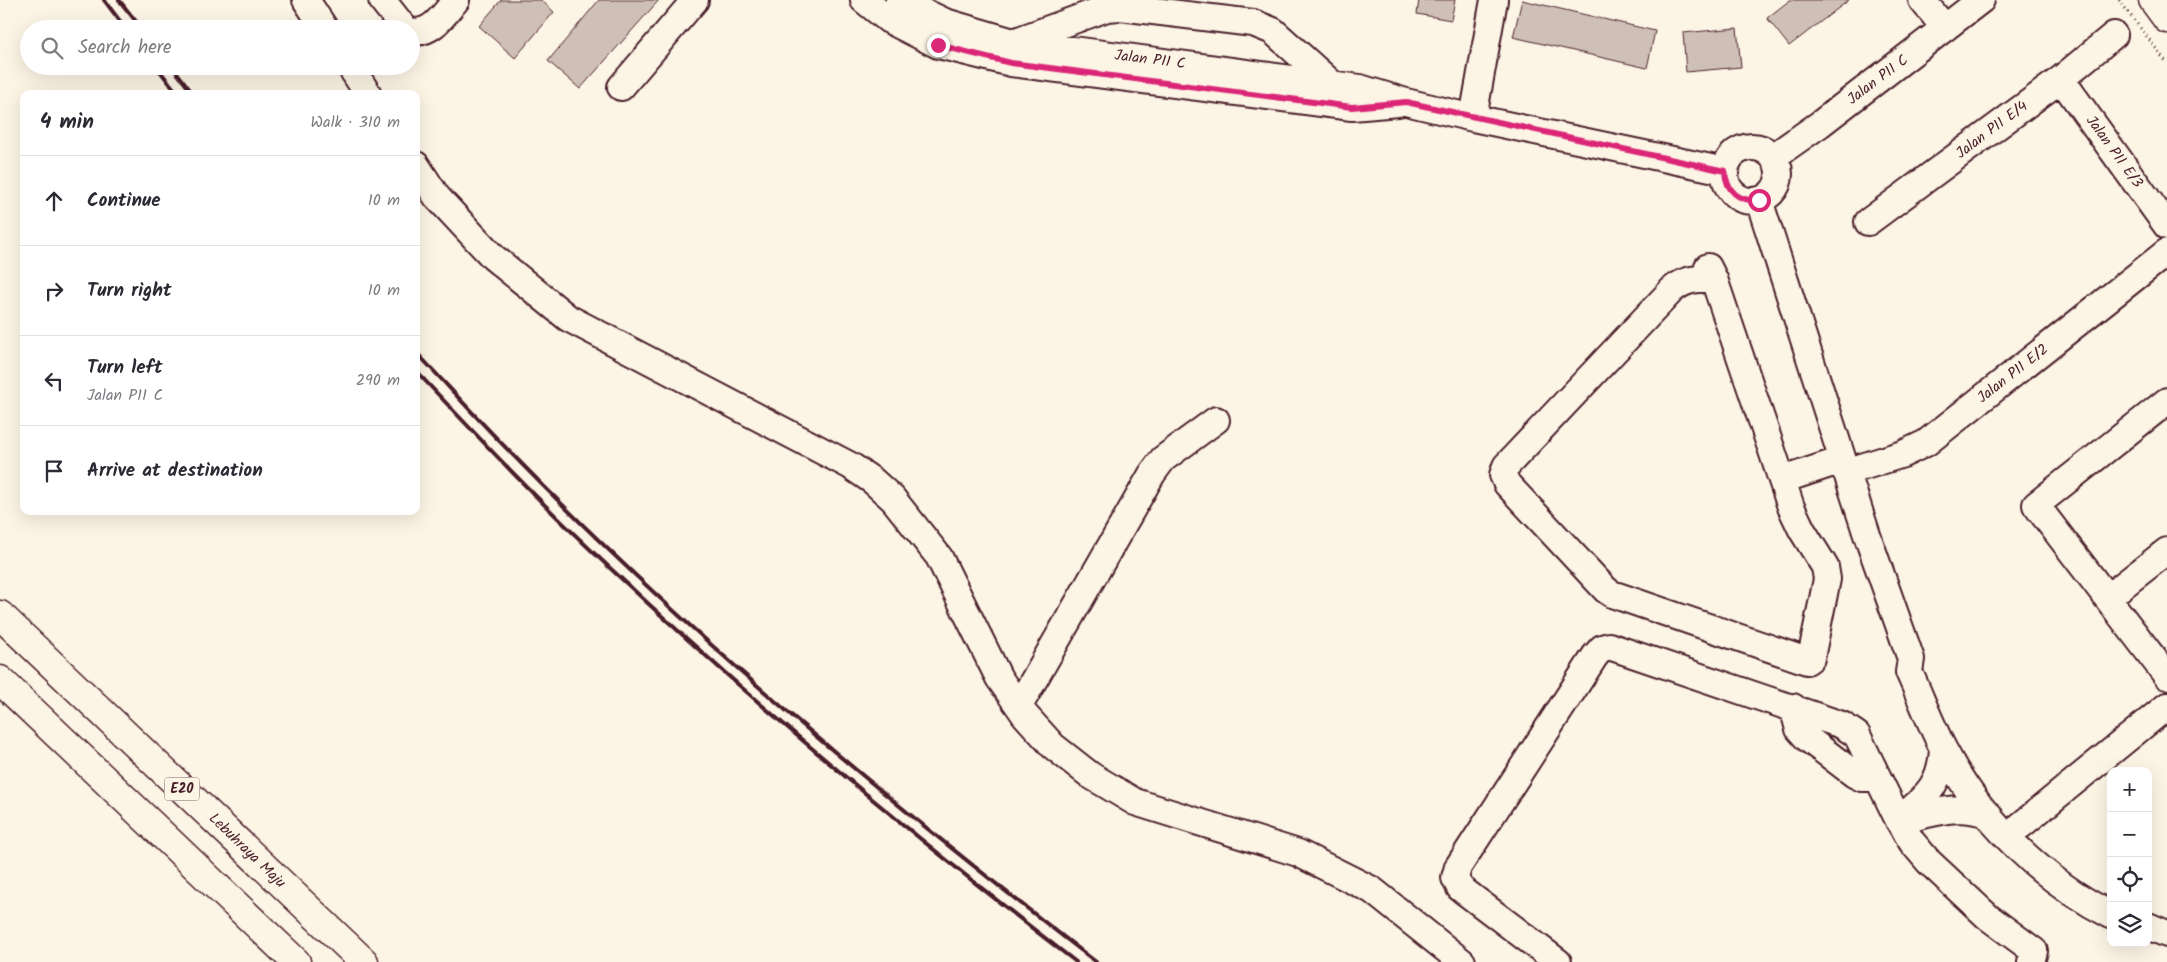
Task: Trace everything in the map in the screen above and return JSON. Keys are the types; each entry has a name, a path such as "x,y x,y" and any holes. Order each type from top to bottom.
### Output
{"main road":[{"path":"2153,0 2167,19"},
{"name":"Lebuhraya Maju","path":"0,615 364,962"},
{"path":"0,680 296,962"}],"street":[{"path":"306,0 319,20"},
{"path":"382,0 398,20"},
{"path":"420,31 425,31 434,25 456,0"},
{"path":"621,87 695,0"},
{"name":"Jalan P11 C","path":"864,0 889,20 930,42 1011,63 1352,107 1406,102"},
{"name":"Jalan P11 C","path":"899,0 945,22 1013,42 1360,88 1406,102 1473,118 1725,171"},
{"path":"1473,118 1494,0"},
{"path":"1922,0 1945,28"},
{"name":"Jalan P11 C","path":"1773,157 1981,0"},
{"path":"1013,42 1107,8 1120,7 1252,23 1273,31 1332,84"},
{"name":"Jalan P11 E/4","path":"1868,222 2061,79 2114,35"},
{"path":"356,75 365,90"},
{"name":"Jalan P11 E/3","path":"2061,79 2167,226"},
{"path":"1745,148 1762,149 1773,157 1778,168 1777,184 1773,192 1759,200 1742,199 1735,195 1726,181 1725,171 1731,157 1745,148"},
{"path":"420,171 437,197 493,257 568,318 851,466 873,481 911,520 939,557 1000,678 1019,706 1053,746 1090,775 1136,802 1306,857 1372,890 1462,962"},
{"path":"1759,200 1844,466 1911,658 1909,672 1943,749 1976,800 2028,858 2093,906 2107,913"},
{"name":"Jalan P11 E/2","path":"1782,480 1903,454 1926,443 2167,252"},
{"path":"1711,273 1782,480 1791,507 1802,530 1826,567 1828,579 1811,658 1807,661 1629,600 1606,590 1507,484 1503,475 1506,466 1672,290 1680,283 1711,273"},
{"path":"2167,401 2036,506 2167,676"},
{"path":"1019,706 1152,474 1163,459 1216,420"},
{"path":"2107,598 2167,551"},
{"path":"1558,962 1460,888 1455,878 1458,868 1602,648 1610,646 1793,707 1799,729 1807,738 1854,774 1862,778 1878,778 1899,821 1912,842 1936,869 1988,917 2034,951 2031,962"},
{"path":"1911,658 1921,665 1958,743 1988,789 2020,826 2069,870 2107,894"},
{"path":"2020,826 2167,706"},
{"path":"1899,821 1937,781 1942,765 1943,749"},
{"path":"1899,821 1955,808 1974,809 1989,815"},
{"path":"2152,928 2167,934"}],"path":[{"path":"2119,0 2167,63"}],"building":[{"path":"501,0 541,0 554,12 515,58 479,26"},
{"path":"599,0 659,0 580,89 548,61"},
{"path":"1419,0 1455,0 1451,20 1417,14"},
{"path":"1522,0 1655,31 1647,68 1513,37"},
{"path":"1790,0 1849,0 1789,46 1767,18"},
{"path":"1737,28 1741,67 1686,72 1683,33"}],"railway":[{"path":"104,0 119,20"},
{"path":"119,0 135,20"},
{"path":"163,75 175,90"},
{"path":"179,75 190,90"},
{"path":"420,356 501,443 582,524 723,656 945,843 1096,962"},
{"path":"420,375 560,520 723,671 838,771 956,868 1076,962"}],"route":[{"path":"938,45 1011,63 1359,108 1406,102 1725,171 1726,181 1735,195 1750,201 1759,200"}]}
